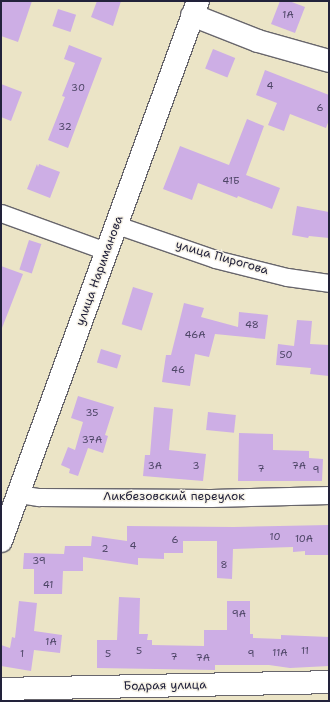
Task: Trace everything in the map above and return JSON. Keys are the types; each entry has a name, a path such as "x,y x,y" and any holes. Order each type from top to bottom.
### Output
{"street":[{"path":"195,8 258,41 329,61"},
{"name":"улица Нариманова","path":"1,541 195,8"},
{"path":"1,212 106,251"},
{"name":"улица Пирогова","path":"116,225 215,259 287,277 329,283"},
{"name":"Ликбезовский переулок","path":"19,494 39,497 195,498 329,495"},
{"name":"Бодрая улица","path":"1,689 329,682"}],"building":[{"path":"1,1 32,1 18,42 1,36"},
{"path":"97,1 121,1 113,26 91,17"},
{"path":"280,1 289,1 305,7 295,33 271,24"},
{"path":"58,9 76,15 71,32 52,26"},
{"path":"69,45 102,58 68,148 48,140 65,97 62,96 75,63 64,59"},
{"path":"213,49 235,58 227,77 205,68"},
{"path":"265,70 329,95 329,120 326,128 290,114 284,131 268,125 277,103 256,95"},
{"path":"1,84 22,92 11,121 1,117"},
{"path":"247,119 264,126 246,175 280,188 272,209 238,196 237,198 198,183 192,200 163,189 180,146 229,165"},
{"path":"37,164 38,167 39,164 60,172 50,198 27,189"},
{"path":"297,206 329,212 329,238 309,236 308,238 292,235"},
{"path":"29,240 41,244 32,273 19,269"},
{"path":"1,266 23,274 2,328 1,328"},
{"path":"133,287 153,293 142,330 122,324"},
{"path":"184,303 204,308 201,317 238,327 239,312 268,315 265,339 215,334 209,357 195,354 190,386 162,382 166,355 171,355"},
{"path":"297,320 312,321 310,344 329,345 329,376 310,374 311,368 276,365 278,344 294,346"},
{"path":"101,349 121,355 117,369 97,362"},
{"path":"78,396 114,407 105,435 108,436 103,453 88,448 78,476 69,473 70,469 61,465 68,447 75,450 83,422 71,418"},
{"path":"154,407 173,409 169,450 206,454 203,481 143,476 145,455 150,455"},
{"path":"208,412 236,415 234,433 206,430"},
{"path":"239,433 273,434 273,450 309,451 309,458 323,459 322,481 238,481"},
{"path":"329,525 329,555 305,555 305,551 293,552 293,547 233,549 232,579 217,578 217,541 183,541 183,553 164,553 164,559 138,558 138,565 83,557 83,571 63,571 62,594 34,594 34,569 23,569 24,553 64,554 65,546 91,546 92,536 127,541 127,526 234,527"},
{"path":"119,597 140,598 139,634 148,634 147,640 152,640 152,645 204,646 204,630 227,630 227,601 250,601 250,634 253,634 253,638 281,639 281,635 329,637 329,666 290,668 269,665 215,665 215,670 97,668 97,640 117,640"},
{"path":"19,601 37,603 34,631 62,635 60,653 34,650 31,671 1,666 1,645 10,648 12,637 15,638"}]}
